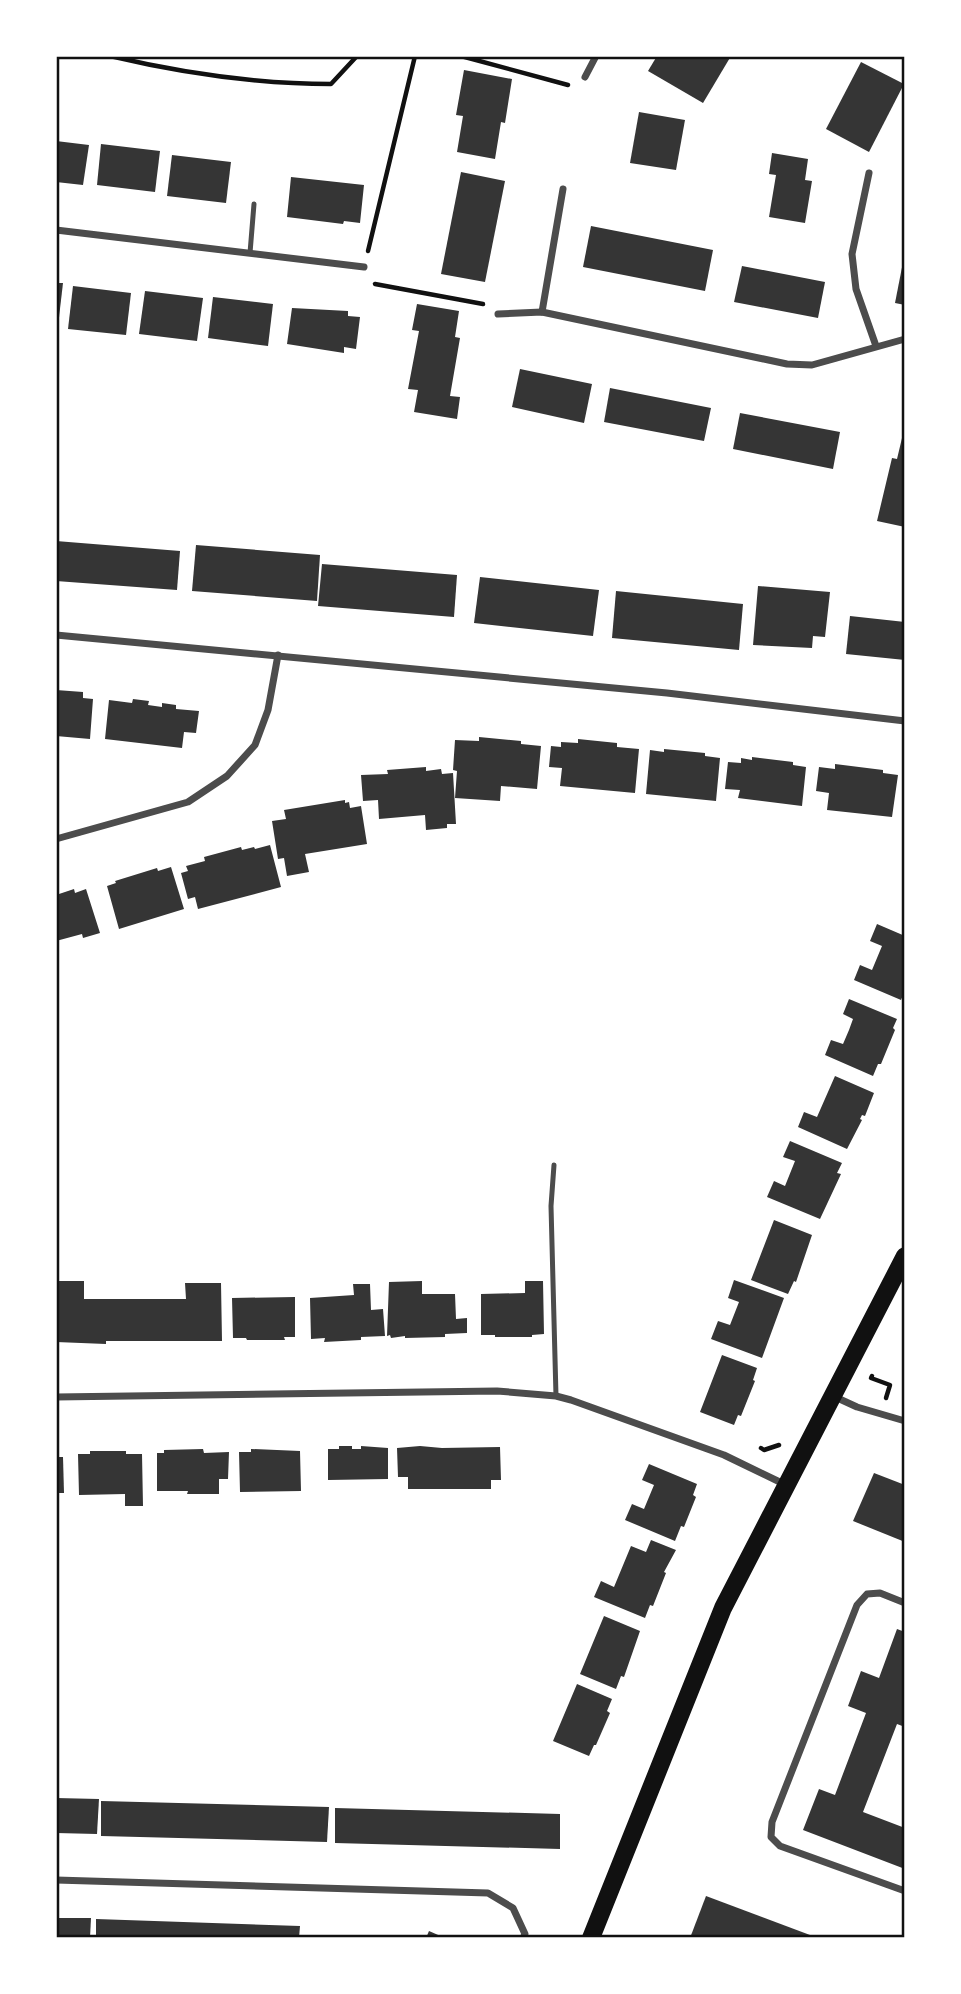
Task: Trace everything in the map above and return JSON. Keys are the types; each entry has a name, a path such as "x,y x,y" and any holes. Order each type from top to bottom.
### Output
{"main road":[{"path":"591,1938 723,1608 905,1256"}],"street":[{"path":"585,77 596,56"},
{"path":"869,173 852,254 856,289 876,346"},
{"path":"542,312 563,189"},
{"path":"56,230 364,267"},
{"path":"498,314 542,312 787,364 812,365 905,339"},
{"path":"56,635 667,693 905,721"},
{"path":"56,839 188,802 227,776 255,746 268,710 278,655"},
{"path":"56,1397 497,1391 555,1396 724,1455 786,1485"},
{"path":"832,1395 880,1415 905,1421"},
{"path":"905,1603 880,1593 867,1594 858,1605 772,1822 771,1837 780,1846 905,1891"},
{"path":"56,1880 488,1893 513,1908 525,1934 523,1938"}],"lane":[{"path":"250,253 254,204"},
{"path":"554,1164 551,1206 555,1396"}],"path":[{"path":"110,56 146,65 282,84 331,84 357,56"},
{"path":"415,56 364,267 374,284 485,304 498,314"},
{"path":"461,56 578,88 585,77"},
{"path":"877,1366 871,1378 890,1385 880,1415"},
{"path":"754,1445 764,1450 778,1446 785,1434"}],"building":[{"path":"657,56 731,56 703,103 648,71"},
{"path":"861,62 904,84 869,152 826,129"},
{"path":"464,70 512,79 505,123 501,122 495,159 457,152 463,116 456,115"},
{"path":"639,112 685,120 676,170 630,163"},
{"path":"56,141 89,145 83,185 56,182"},
{"path":"101,144 160,151 155,192 97,185"},
{"path":"772,153 808,159 805,180 812,181 805,223 769,217 776,175 769,174"},
{"path":"172,155 231,162 226,203 167,196"},
{"path":"461,172 505,181 485,282 441,274"},
{"path":"291,177 364,185 360,223 344,221 343,224 287,217"},
{"path":"591,226 713,250 705,291 583,267"},
{"path":"905,257 905,305 895,303"},
{"path":"742,266 825,282 818,318 734,302"},
{"path":"56,283 63,283 58,326 56,326"},
{"path":"73,286 131,293 126,335 68,329"},
{"path":"145,291 203,298 197,341 139,334"},
{"path":"213,297 273,304 268,346 208,338"},
{"path":"417,304 459,311 455,337 460,338 450,396 460,397 457,419 414,412 418,390 408,389 419,331 412,330"},
{"path":"292,308 348,311 348,316 360,317 356,349 344,347 344,353 287,344"},
{"path":"520,369 592,384 584,423 512,407"},
{"path":"610,388 711,408 704,441 604,422"},
{"path":"740,413 840,432 833,469 733,449"},
{"path":"902,438 905,439 905,527 877,521 892,458 897,459"},
{"path":"56,541 180,551 177,590 56,581"},
{"path":"196,545 320,555 317,601 192,591"},
{"path":"322,564 457,575 454,617 318,606"},
{"path":"480,577 599,590 593,636 474,623"},
{"path":"758,586 830,592 825,637 813,636 812,648 753,645"},
{"path":"616,591 743,604 739,650 612,638"},
{"path":"850,616 905,622 905,660 846,654"},
{"path":"56,690 83,692 83,698 93,699 90,739 56,736"},
{"path":"133,699 149,701 148,705 162,707 162,703 176,705 176,709 199,711 196,733 184,732 182,748 105,739 109,700 132,703"},
{"path":"479,737 541,746 537,789 501,786 500,801 455,798 455,740 479,741"},
{"path":"578,739 617,743 617,747 639,749 635,793 560,786 562,768 549,767 551,746 561,747 561,742 578,743"},
{"path":"664,749 705,753 705,756 720,758 716,801 646,794 650,750 664,752"},
{"path":"752,757 793,762 793,765 806,767 802,806 738,798 740,790 725,789 728,762 741,763 741,758 752,760"},
{"path":"835,764 883,770 883,773 898,775 892,817 827,810 829,793 816,791 819,767 835,769"},
{"path":"426,767 426,771 441,769 442,774 453,773 456,824 447,824 447,828 426,830 425,815 379,819 378,800 363,801 361,775 388,774 387,770"},
{"path":"345,800 345,803 349,802 350,808 361,806 367,844 305,854 309,872 287,876 284,858 278,859 272,821 286,819 284,810"},
{"path":"270,845 281,887 198,909 195,897 188,899 181,873 188,871 186,866 205,861 204,857 241,847 242,850"},
{"path":"171,867 184,909 119,929 107,886 157,868 158,871"},
{"path":"74,889 75,893 86,889 100,933 83,938 82,934 56,941 56,895"},
{"path":"877,924 905,936 905,990 901,1000 854,980 860,965 872,970 882,946 870,941"},
{"path":"849,999 897,1019 881,1064 878,1064 873,1076 825,1055 831,1040 843,1044 849,1030 853,1019 843,1014"},
{"path":"835,1076 874,1093 847,1149 798,1127 804,1112 817,1117"},
{"path":"790,1141 842,1163 837,1173 841,1174 820,1219 767,1197 774,1181 785,1186 795,1161 783,1157"},
{"path":"774,1220 812,1235 796,1282 794,1281 788,1294 751,1280"},
{"path":"734,1280 784,1298 762,1358 711,1339 718,1321 730,1325 739,1302 728,1298"},
{"path":"56,1281 84,1281 84,1299 186,1299 185,1283 221,1283 222,1341 106,1341 106,1344 56,1342"},
{"path":"422,1281 422,1294 455,1294 456,1319 467,1318 467,1333 445,1334 445,1337 387,1336 389,1282"},
{"path":"525,1281 543,1281 544,1334 532,1337 481,1335 481,1294 525,1293"},
{"path":"353,1284 370,1284 371,1310 383,1309 385,1336 324,1342 325,1338 311,1339 310,1298 354,1295"},
{"path":"295,1297 295,1337 284,1337 285,1340 233,1338 232,1298"},
{"path":"722,1355 757,1368 753,1380 755,1381 741,1416 738,1415 734,1425 700,1412"},
{"path":"339,1446 352,1446 352,1449 361,1449 361,1446 388,1448 388,1479 328,1480 328,1449 339,1449"},
{"path":"500,1447 501,1480 491,1480 491,1489 408,1489 408,1477 398,1477 397,1448"},
{"path":"203,1449 204,1453 229,1452 228,1479 219,1479 219,1494 157,1491 157,1453 164,1453 164,1450"},
{"path":"251,1449 300,1451 301,1491 240,1492 239,1452 251,1452"},
{"path":"90,1451 142,1454 143,1506 125,1506 125,1494 79,1495 78,1454 90,1454"},
{"path":"56,1457 63,1457 64,1493 56,1493"},
{"path":"649,1464 697,1484 693,1495 696,1497 675,1541 625,1520 632,1504 644,1509 654,1485 642,1480"},
{"path":"874,1473 905,1485 905,1542 853,1521"},
{"path":"651,1540 676,1550 664,1572 666,1573 653,1606 650,1605 645,1618 594,1597 601,1581 614,1587 631,1546 646,1552"},
{"path":"604,1616 640,1631 624,1677 621,1676 616,1689 580,1674"},
{"path":"897,1629 905,1632 905,1727 897,1724 863,1812 905,1828 905,1869 803,1830 819,1789 835,1795 866,1713 848,1706 861,1671 879,1678"},
{"path":"577,1684 612,1699 607,1711 610,1713 589,1756 553,1741"},
{"path":"56,1798 99,1799 97,1834 56,1833"},
{"path":"101,1801 329,1807 327,1842 101,1836"},
{"path":"335,1808 560,1814 560,1849 335,1843"},
{"path":"706,1896 818,1938 690,1938"},
{"path":"56,1918 91,1918 90,1938 56,1938"},
{"path":"96,1919 300,1926 299,1938 96,1938"},
{"path":"429,1931 445,1938 426,1938"}]}
